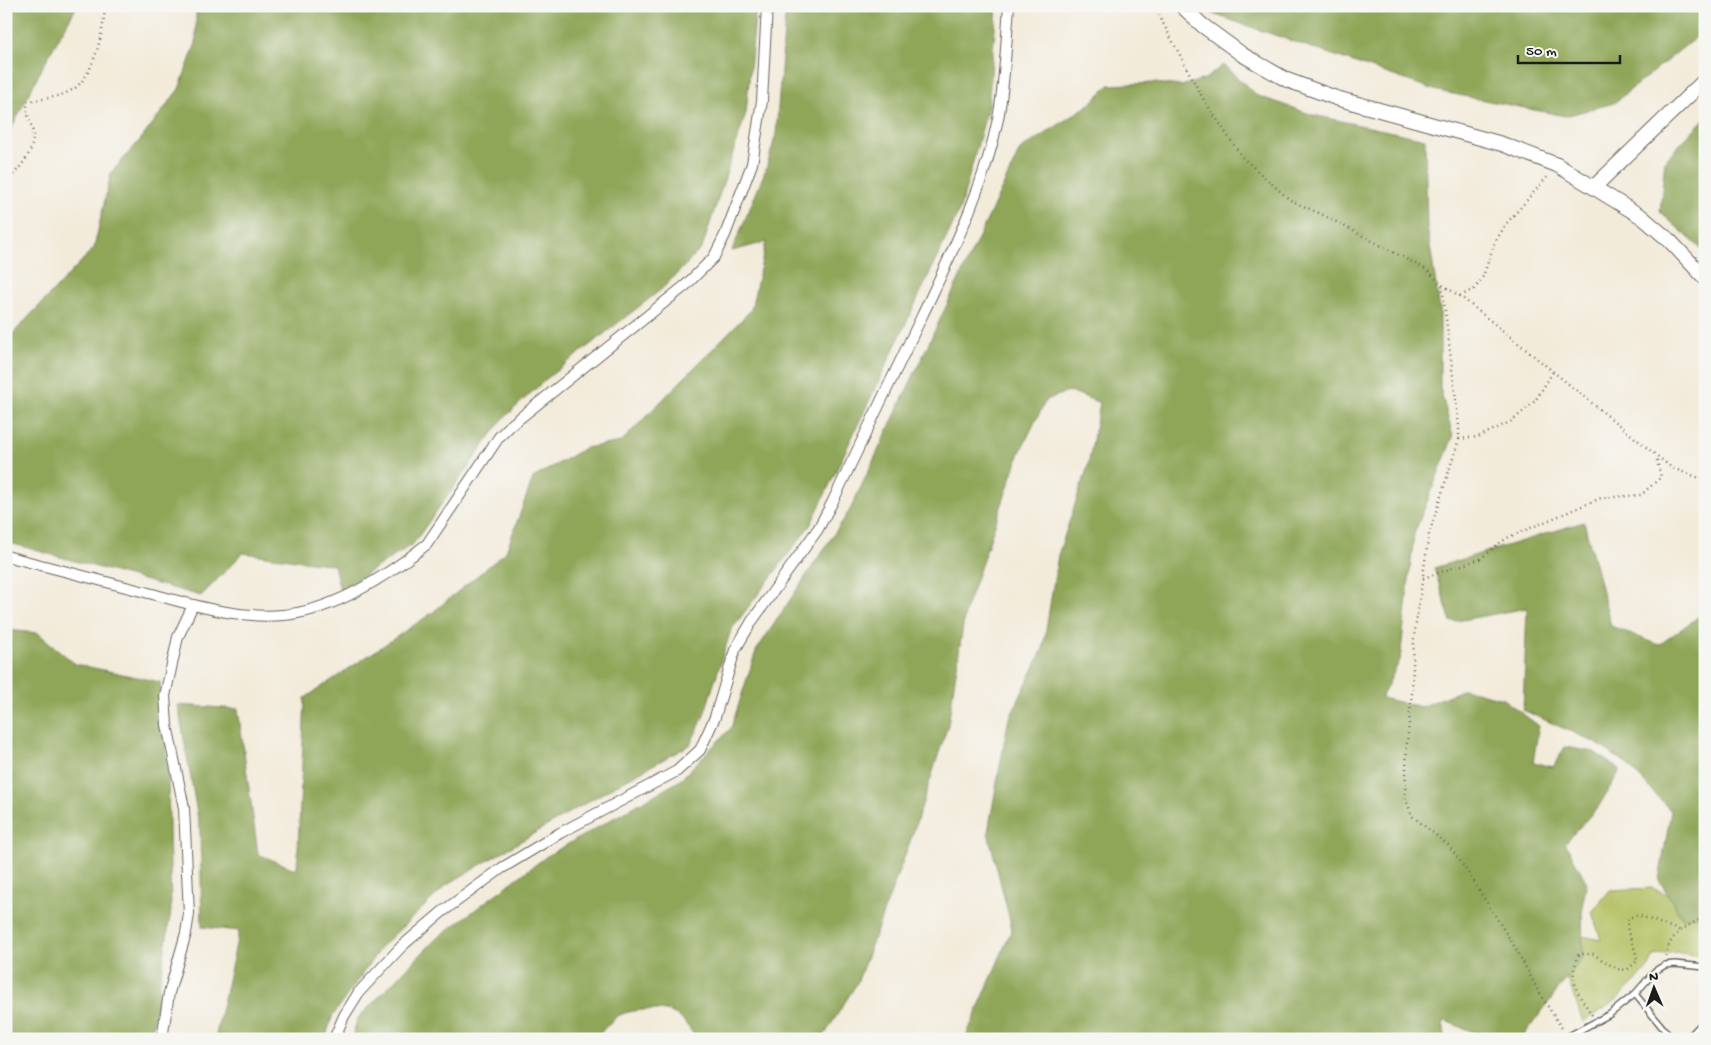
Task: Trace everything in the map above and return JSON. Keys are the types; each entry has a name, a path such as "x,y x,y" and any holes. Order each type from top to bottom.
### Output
{"street":[{"path":"6,556 193,605 248,615 283,615 308,610 352,594 410,558 427,544 499,437 510,426 686,285 714,257 725,235 752,164 762,101 767,6"},
{"path":"334,1039 344,1016 359,992 402,946 442,912 502,868 560,833 676,771 700,750 715,717 735,650 752,621 818,528 832,503 949,258 975,198 986,166 998,119 1002,92 1008,6"},
{"path":"1182,6 1202,26 1243,55 1287,80 1336,98 1502,144 1557,165 1649,223 1670,241 1705,278"},
{"path":"1594,187 1705,80"},
{"path":"162,1039 169,992 186,933 189,914 184,808 167,725 165,696 178,637 193,605"}],"lane":[{"path":"1568,1038 1610,1014 1635,994 1656,971 1666,965 1705,967"},
{"path":"1635,994 1672,1039"},
{"path":"1687,1039 1705,1020"}],"path":[{"path":"6,182 20,167 30,152 32,134 26,110 28,101 51,99 74,89 85,78 99,41 104,23 105,6"},
{"path":"1154,6 1202,97 1242,157 1290,200 1323,215 1427,270 1442,285 1460,296 1672,468 1705,480"},
{"path":"1460,296 1474,289 1482,279 1495,242 1507,223 1557,165"},
{"path":"1442,285 1459,439 1429,534 1422,578 1414,637 1405,796 1412,816 1448,846 1465,868 1516,949 1540,994 1568,1038"},
{"path":"1459,439 1478,437 1512,421 1536,401 1553,372"},
{"path":"1422,578 1480,559 1509,537 1601,498 1641,496 1661,477 1656,455"},
{"path":"1596,1022 1577,993 1572,979 1574,964 1579,954 1594,954 1616,969 1627,970 1637,961 1636,953 1626,927 1628,918 1638,915 1681,931"},
{"path":"1666,965 1668,942 1681,931 1705,917"}],"green space":[{"path":"6,6 77,6 42,68 6,139"},
{"path":"196,6 756,6 746,113 702,248 663,288 546,379 502,420 413,544 340,590 334,565 243,553 201,596 6,542 6,341 94,248 111,173 141,139 179,89 196,43"},
{"path":"786,6 997,6 988,107 960,209 811,524 731,630 703,718 690,745 625,780 448,884 381,947 332,1017 325,1039 215,1039 239,931 202,927 200,830 178,705 238,709 258,854 297,870 305,698 432,613 506,552 533,478 585,448 621,442 751,310 766,242 732,251 766,169 776,134"},
{"path":"1211,6 1705,6 1705,30 1614,103 1565,116 1438,91 1213,14"},
{"path":"1223,65 1258,96 1313,115 1425,139 1427,227 1440,310 1440,388 1453,437 1414,534 1400,660 1381,698 1421,707 1464,689 1503,699 1539,726 1533,762 1553,767 1565,747 1594,752 1620,770 1599,806 1565,843 1587,883 1582,906 1583,957 1521,1039 1491,1039 1443,1020 1445,1039 965,1039 1012,929 988,832 1008,722 1043,649 1058,555 1088,466 1100,403 1070,391 1046,400 1020,452 965,612 948,725 911,839 857,983 822,1039 696,1039 686,1024 673,1013 661,1010 647,1010 627,1012 615,1018 597,1039 352,1039 357,1019 436,939 547,856 679,781 731,728 756,651 850,510 1020,150 1090,104 1109,85 1154,83 1181,86 1205,79"},
{"path":"1705,118 1705,252 1660,212 1665,160"},
{"path":"1584,522 1611,626 1659,645 1705,612 1705,915 1682,918 1659,880 1671,811 1628,765 1596,743 1523,710 1527,608 1451,622 1434,568"},
{"path":"6,630 38,633 75,664 160,682 168,780 171,911 151,1039 6,1039"},
{"path":"1652,888 1701,908 1705,899 1705,957 1675,952 1654,956 1647,970 1614,1002 1583,1022 1565,972 1568,933 1601,940 1592,912 1610,890"}]}
